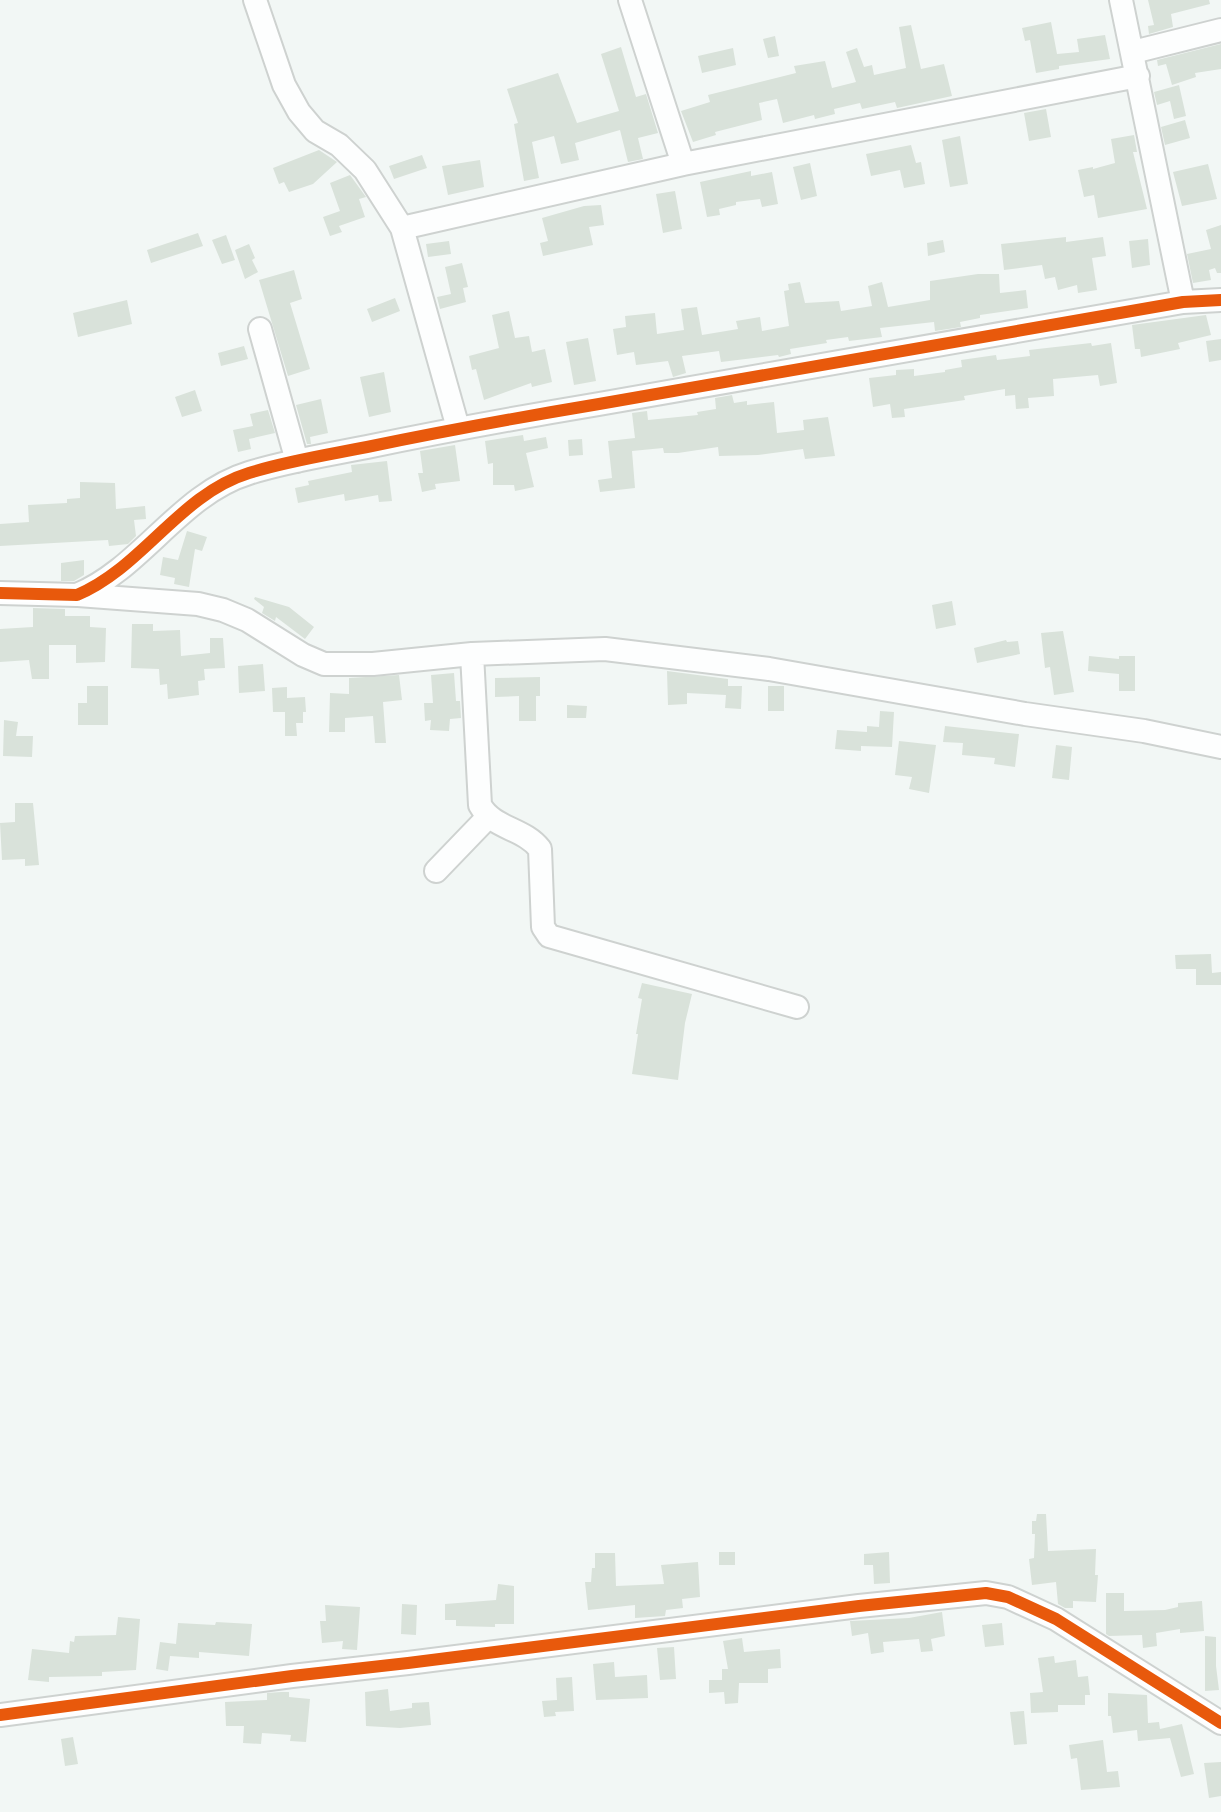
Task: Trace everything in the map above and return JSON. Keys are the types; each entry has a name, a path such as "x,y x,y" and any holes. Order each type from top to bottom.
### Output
{"street":[{"path":"255,0 284,85 299,112 315,131 339,145 365,170 402,228 458,428"},
{"path":"630,0 683,164"},
{"path":"1121,0 1183,302"},
{"path":"1133,52 1221,30"},
{"path":"402,228 683,164 1138,76"},
{"path":"77,595 100,584 177,519 226,483 247,473 458,428 1183,302 1221,300"},
{"path":"260,329 297,461"},
{"path":"0,593 198,604 247,620 303,655 324,664 373,664 472,654 605,649 769,669 1025,714 1144,731 1221,747"},
{"path":"472,654 480,805 488,817 529,838 540,849 543,927 549,936 797,1007"},
{"path":"436,871 488,817"},
{"path":"0,1715 292,1676 986,1593 1008,1597 1056,1619 1221,1723"}],"building":[{"path":"1148,0 1209,0 1210,4 1171,14 1173,27 1149,34 1148,26 1154,25"},
{"path":"1051,22 1057,54 1079,52 1077,39 1105,35 1110,59 1059,66 1059,69 1036,73 1030,40 1025,41 1022,28"},
{"path":"911,25 921,69 944,64 952,96 897,108 895,102 862,109 860,103 834,109 835,114 815,119 814,115 783,123 777,99 759,103 762,120 715,132 716,135 693,142 681,111 710,102 708,95 796,73 794,66 825,61 832,88 856,82 846,52 857,48 864,67 872,65 874,75 906,68 899,27"},
{"path":"775,36 779,56 768,58 763,39"},
{"path":"1221,44 1221,69 1195,73 1196,77 1172,85 1166,64 1158,66 1157,60"},
{"path":"621,47 636,97 646,94 658,133 638,138 643,159 628,162 620,130 575,143 579,160 561,164 554,136 532,142 539,178 524,181 514,124 518,123 507,89 558,73 577,123 619,111 601,54"},
{"path":"733,48 736,65 702,73 698,56"},
{"path":"1179,85 1186,116 1174,119 1170,101 1157,105 1154,92"},
{"path":"1046,109 1051,137 1029,141 1024,113"},
{"path":"1185,120 1190,138 1165,145 1161,127"},
{"path":"1134,135 1137,152 1133,152 1147,209 1098,218 1094,195 1084,197 1078,170 1115,163 1111,139"},
{"path":"960,136 968,184 950,187 942,140"},
{"path":"911,145 916,163 921,162 925,184 904,188 900,170 871,176 866,154"},
{"path":"319,150 337,162 313,184 289,192 284,182 279,184 273,168"},
{"path":"422,155 427,168 394,179 389,166"},
{"path":"480,160 484,187 448,195 442,166"},
{"path":"810,163 817,196 801,200 793,167"},
{"path":"1208,164 1217,199 1182,206 1173,172"},
{"path":"751,171 751,176 772,172 778,204 762,207 760,199 736,202 736,205 719,209 720,215 707,217 700,182"},
{"path":"350,175 366,197 359,199 365,217 339,226 342,232 330,236 323,217 340,211 330,183"},
{"path":"675,191 682,229 663,233 656,194"},
{"path":"601,205 604,225 589,227 593,245 543,256 540,243 548,241 542,218 584,206"},
{"path":"1221,225 1221,273 1217,273 1215,268 1209,270 1211,280 1193,283 1187,254 1211,249 1206,230"},
{"path":"198,233 203,246 151,263 147,250"},
{"path":"226,235 235,260 222,264 212,240"},
{"path":"1066,237 1066,242 1103,237 1106,256 1092,258 1097,290 1078,293 1077,285 1058,290 1055,277 1045,279 1042,265 1004,270 1001,244"},
{"path":"1148,239 1150,265 1132,268 1129,241"},
{"path":"943,240 945,252 928,256 927,243"},
{"path":"449,241 451,254 428,257 426,244"},
{"path":"249,244 258,272 245,279 235,250"},
{"path":"462,263 468,287 463,288 466,302 440,309 437,297 451,294 445,267"},
{"path":"294,270 302,299 290,303 310,369 288,376 259,280"},
{"path":"999,274 1000,293 1026,290 1028,308 980,315 980,318 960,322 961,327 935,331 934,322 880,328 882,337 826,340 827,343 790,349 791,354 779,357 721,362 719,351 682,356 686,373 673,377 668,361 636,365 634,352 617,355 613,329 626,327 625,316 655,313 657,334 684,330 681,309 697,307 702,335 738,329 736,321 760,317 762,331 789,326 784,291 789,290 788,284 800,282 805,303 839,301 841,311 872,306 868,286 882,282 888,307 930,300 930,281"},
{"path":"395,298 400,311 372,322 367,309"},
{"path":"127,300 132,324 78,337 73,313"},
{"path":"509,311 515,338 529,336 532,352 545,349 552,382 532,387 531,383 484,400 476,369 472,370 469,356 499,348 492,315"},
{"path":"1206,315 1211,335 1178,343 1180,349 1141,357 1140,349 1135,349 1132,325"},
{"path":"588,338 596,381 574,385 566,342"},
{"path":"1221,339 1221,360 1209,362 1206,341"},
{"path":"1091,343 1092,346 1111,343 1117,383 1100,386 1098,375 1053,379 1054,396 1028,398 1029,408 1016,409 1015,395 1005,396 1005,389 964,396 965,400 904,409 905,417 892,418 890,404 873,407 869,378 896,375 896,370 914,369 914,376 945,372 962,367 961,360 996,355 997,360 1030,356 1029,350"},
{"path":"244,346 248,359 221,366 218,353"},
{"path":"384,372 391,412 369,417 360,377"},
{"path":"195,390 202,411 182,417 175,397"},
{"path":"732,395 734,403 774,402 777,433 804,430 803,420 828,417 835,456 805,459 803,449 719,456 718,447 678,453 664,453 663,448 632,451 635,488 600,492 598,480 612,478 608,441 635,438 632,413 647,411 648,420 698,415 697,412 716,409 715,398"},
{"path":"321,399 328,433 310,437 311,444 307,444 296,405"},
{"path":"268,410 275,433 249,439 251,449 238,452 233,430 253,426 250,414"},
{"path":"523,435 524,441 546,437 548,448 526,453 534,487 515,491 514,485 493,485 493,463 488,464 485,441"},
{"path":"582,439 583,455 569,456 568,440"},
{"path":"455,445 460,481 435,484 436,489 422,492 418,473 423,473 420,451"},
{"path":"387,461 392,501 379,502 378,495 345,501 344,494 298,503 295,488 309,485 308,481 352,472 351,465"},
{"path":"80,482 115,483 116,509 145,506 146,519 134,520 136,536 128,544 109,546 108,540 0,546 0,524 29,522 28,505 67,503 67,499 80,498"},
{"path":"187,531 207,537 202,551 195,549 189,587 174,584 175,578 160,575 163,557 178,560"},
{"path":"84,560 84,575 74,581 61,581 61,563"},
{"path":"255,597 289,607 314,627 305,639 276,617 275,621 262,613 264,607"},
{"path":"952,601 956,625 936,629 932,605"},
{"path":"33,608 65,609 65,616 90,616 90,627 106,628 105,662 76,663 76,645 49,645 49,679 32,679 29,660 0,662 0,629 33,627"},
{"path":"132,624 153,624 153,631 180,630 181,656 210,653 210,638 223,638 225,668 204,669 205,680 198,681 199,695 168,699 167,684 160,685 159,669 131,668"},
{"path":"1063,631 1074,692 1054,695 1050,667 1045,668 1041,633"},
{"path":"1006,640 1018,641 1020,654 977,663 974,648"},
{"path":"1089,656 1119,659 1119,656 1135,656 1135,691 1119,691 1119,674 1088,671"},
{"path":"263,664 265,691 239,693 238,666"},
{"path":"667,671 728,679 728,686 742,686 741,709 725,708 726,695 687,693 687,704 668,705"},
{"path":"454,673 461,718 450,719 449,731 430,730 431,720 425,721 424,703 433,703 431,675"},
{"path":"399,675 402,700 383,702 386,743 375,743 373,716 345,718 345,732 329,732 330,693 349,694 349,678"},
{"path":"540,677 536,721 519,721 519,696 495,697 495,678"},
{"path":"87,686 108,686 108,725 78,725 78,703 87,703"},
{"path":"768,686 784,686 784,711 768,711"},
{"path":"287,687 287,698 305,697 306,712 303,712 303,723 296,723 297,736 285,736 285,712 273,712 272,688"},
{"path":"567,705 587,706 586,718 567,718"},
{"path":"880,711 894,712 892,747 861,746 861,751 835,749 837,730 867,732 867,726 879,727"},
{"path":"4,720 18,722 16,736 33,736 32,757 3,756"},
{"path":"945,726 1019,734 1015,767 994,764 995,758 962,755 963,743 943,742"},
{"path":"899,741 936,745 929,793 909,789 912,777 895,775"},
{"path":"1056,745 1072,747 1069,780 1052,778"},
{"path":"15,803 33,803 39,865 25,866 25,859 2,860 0,823 15,822"},
{"path":"1211,954 1212,973 1221,972 1221,985 1196,985 1196,969 1176,969 1175,955"},
{"path":"642,983 692,994 678,1080 632,1074"},
{"path":"1037,1514 1046,1514 1048,1551 1096,1549 1096,1602 1073,1601 1073,1608 1065,1608 1058,1604 1056,1582 1032,1585 1029,1559 1034,1558 1032,1521 1036,1521"},
{"path":"719,1552 735,1552 735,1565 719,1565"},
{"path":"889,1552 890,1583 874,1584 873,1565 864,1565 864,1554"},
{"path":"595,1553 615,1553 616,1586 664,1584 661,1565 698,1562 700,1597 682,1599 683,1608 666,1610 665,1616 635,1618 635,1605 588,1610 585,1582 591,1582"},
{"path":"498,1584 514,1586 514,1624 456,1626 456,1620 445,1620 445,1604 496,1600"},
{"path":"1106,1593 1124,1593 1124,1611 1165,1610 1178,1607 1178,1603 1202,1601 1204,1631 1180,1633 1180,1629 1156,1633 1157,1646 1143,1648 1142,1635 1109,1636 1106,1634"},
{"path":"402,1604 417,1605 416,1635 401,1634"},
{"path":"325,1605 360,1607 357,1650 342,1649 343,1641 322,1643 320,1621 326,1621"},
{"path":"942,1612 945,1636 931,1639 933,1651 921,1652 919,1639 883,1642 884,1652 871,1654 868,1633 852,1636 850,1621 909,1618"},
{"path":"118,1617 140,1619 136,1670 102,1672 102,1676 49,1677 49,1682 28,1680 32,1649 69,1653 70,1641 74,1642 75,1636 116,1635"},
{"path":"216,1622 252,1624 249,1656 199,1652 199,1658 170,1656 168,1671 156,1669 160,1642 176,1644 178,1623 215,1625"},
{"path":"1002,1623 1004,1645 985,1647 982,1625"},
{"path":"1205,1636 1216,1637 1219,1690 1205,1691"},
{"path":"742,1638 744,1652 780,1649 781,1668 768,1669 768,1683 739,1683 738,1703 725,1704 724,1692 709,1693 709,1680 722,1680 722,1669 728,1669 723,1641"},
{"path":"674,1647 676,1679 660,1680 657,1648"},
{"path":"1054,1656 1055,1663 1076,1660 1078,1677 1088,1676 1090,1695 1085,1695 1085,1705 1058,1705 1058,1712 1031,1713 1030,1693 1043,1692 1038,1658"},
{"path":"614,1662 615,1677 647,1675 648,1698 596,1700 593,1664"},
{"path":"572,1677 574,1711 555,1712 556,1716 544,1717 542,1701 557,1700 556,1678"},
{"path":"388,1689 390,1711 412,1708 412,1703 429,1702 431,1725 400,1728 366,1726 365,1692"},
{"path":"289,1692 289,1697 310,1699 306,1742 290,1741 291,1735 262,1733 261,1744 243,1743 244,1726 226,1726 225,1702 267,1700 267,1693"},
{"path":"1108,1693 1147,1695 1148,1723 1159,1722 1160,1729 1182,1724 1194,1774 1181,1777 1170,1738 1138,1741 1137,1730 1113,1733 1111,1716 1108,1716"},
{"path":"1024,1711 1027,1744 1014,1745 1010,1712"},
{"path":"73,1737 78,1764 65,1766 61,1739"},
{"path":"1103,1740 1107,1772 1118,1771 1120,1787 1081,1790 1077,1758 1071,1759 1069,1745"},
{"path":"1221,1762 1221,1796 1209,1798 1204,1763"}],"cycle path":[{"path":"0,593 77,595 122,568 202,497 224,483 278,465 541,414 1183,302 1221,300"},
{"path":"0,1715 292,1676 986,1593 1008,1597 1056,1619 1221,1723"}]}
